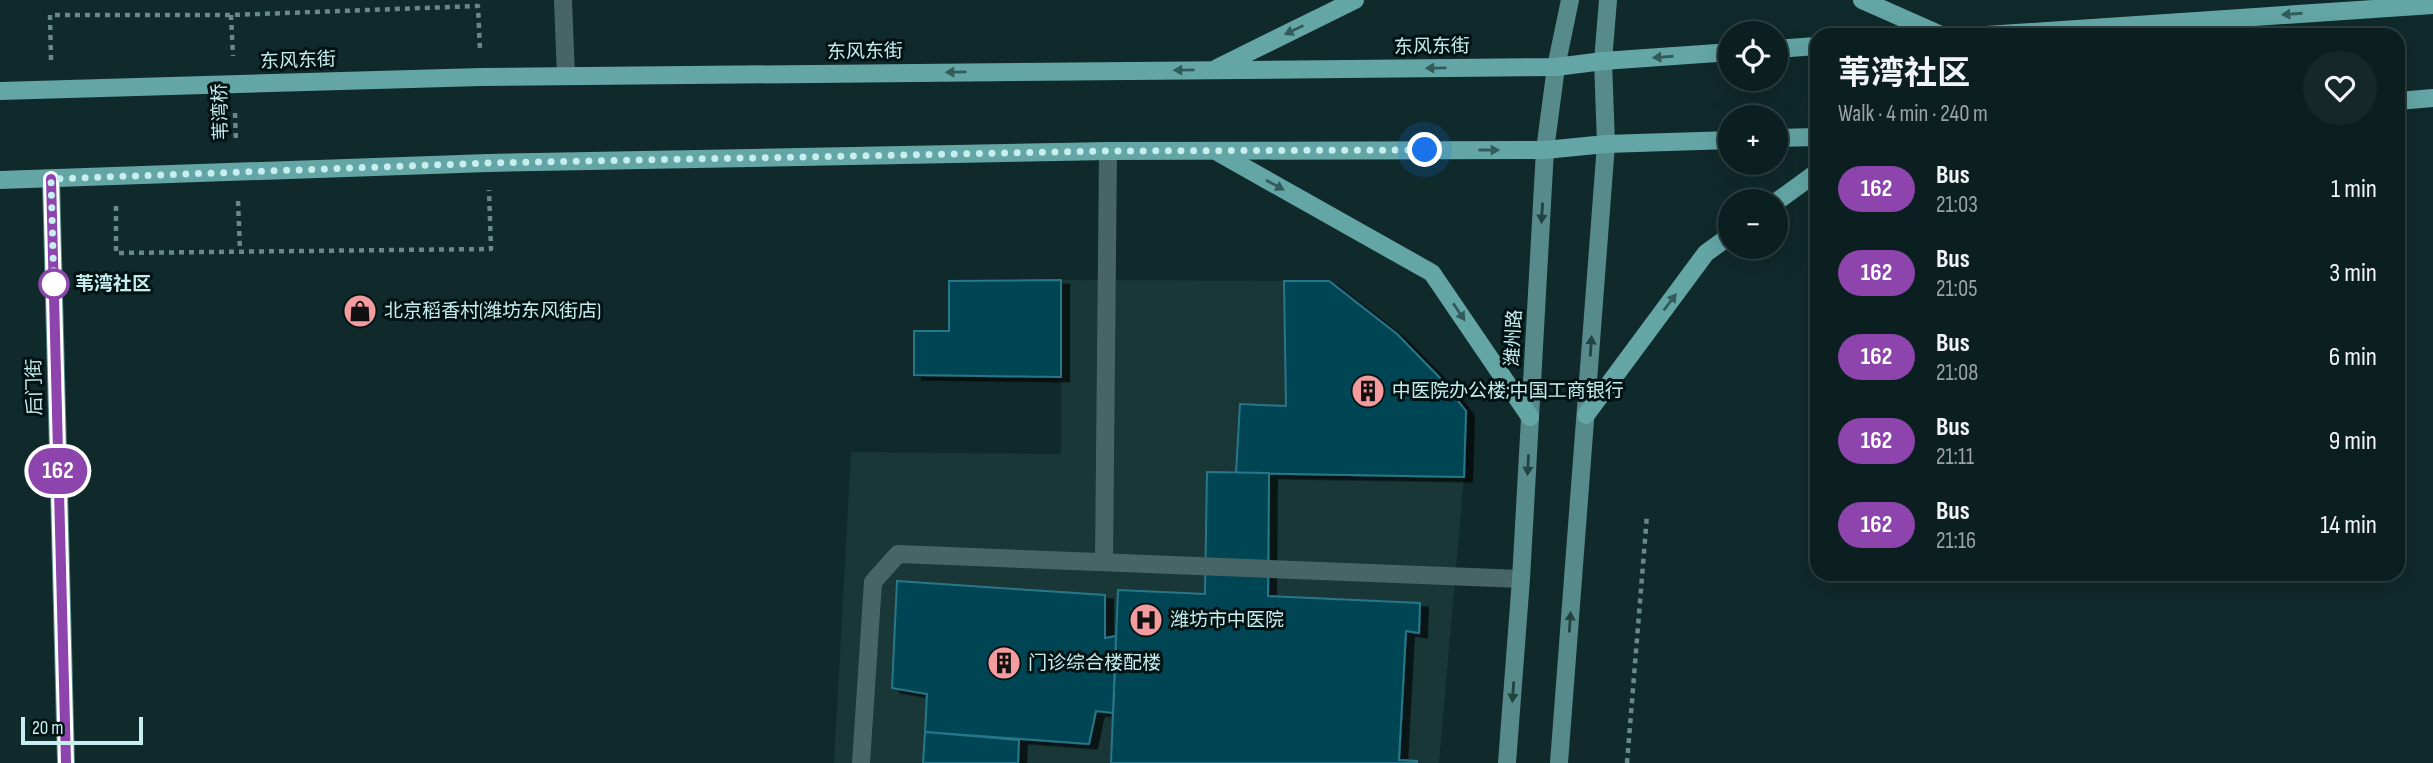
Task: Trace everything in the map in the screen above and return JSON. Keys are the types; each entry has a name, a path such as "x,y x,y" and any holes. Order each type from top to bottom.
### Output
{"main road":[{"path":"1213,70 1355,0"},
{"name":"潍州路","path":"1507,763 1521,579 1545,150 1556,67 1570,0"},
{"path":"1559,763 1606,144 1603,61 1608,0"},
{"path":"1862,0 1925,28"},
{"path":"2090,28 2433,5"},
{"path":"1788,48 1810,47"},
{"name":"东风东街","path":"0,90 481,77 1556,67 1718,53"},
{"path":"2405,100 2433,98"},
{"path":"1788,138 1810,137"},
{"path":"0,180 488,163 1108,151 1545,150 1606,144 1718,140"},
{"path":"1216,151 1432,273 1530,417"},
{"path":"1788,193 1810,177"},
{"name":"后门街","path":"51,179 66,763"},
{"path":"1586,415 1706,253 1718,244"}],"street":[{"path":"564,0 566,76"},
{"path":"1104,562 1108,151"},
{"path":"861,763 873,582 898,554 1521,579"}],"path":[{"path":"52,89 50,15 231,15 478,6 481,77"},
{"name":"苇湾桥","path":"231,15 233,56"},
{"name":"苇湾桥","path":"235,112 237,153"},
{"path":"116,177 116,253 491,249 488,163"},
{"path":"238,195 240,250"},
{"path":"1627,763 1647,514"}],"shaded area":[{"name":"潍坊市中医院","path":"1061,280 1329,281 1397,334 1439,377 1466,411 1464,477 1439,763 834,763 851,452 1061,454"}],"building":[{"path":"1061,280 1061,377 914,375 914,331 949,331 949,281"},
{"name":"中医院办公楼;中国工商银行","path":"1284,281 1329,281 1397,334 1439,377 1466,411 1464,477 1236,473 1240,404 1286,406"},
{"path":"1207,472 1269,473 1268,596 1420,603 1419,633 1406,631 1399,760 1417,763 1111,763 1118,590 1205,594"},
{"name":"门诊综合楼配楼","path":"897,581 1105,595 1105,638 1116,636 1113,713 1096,711 1089,744 925,732 927,694 892,688"},
{"path":"925,732 1019,740 1018,763 923,763"}],"bus line":[{"name":"162","path":"51,179 66,763"}],"place":[{"name":"苇湾社区","path":"54,284"},
{"name":"北京稻香村(潍坊东风街店)","path":"360,311"},
{"name":"中医院办公楼;中国工商银行","path":"1368,391"},
{"name":"潍坊市中医院","path":"1146,620"},
{"name":"门诊综合楼配楼","path":"1004,663"}],"route":[{"path":"54,284 54,290 51,179 488,163 1108,151 1425,150"}]}
